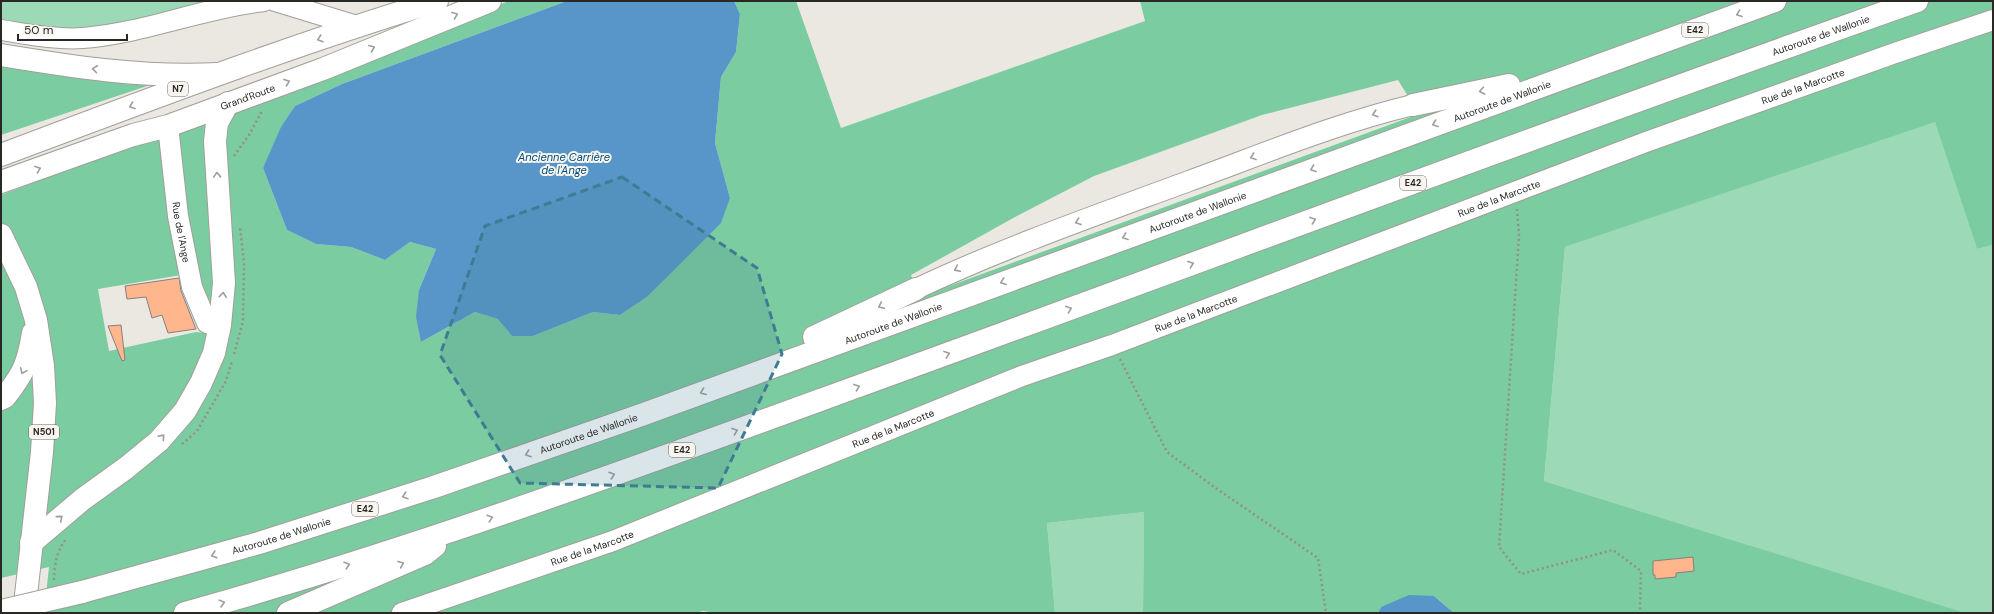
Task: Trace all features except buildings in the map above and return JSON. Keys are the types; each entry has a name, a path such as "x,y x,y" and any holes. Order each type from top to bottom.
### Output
{"main road":[{"name":"N7","path":"1,155 218,74 357,26 412,5 437,1"},
{"name":"Grand'Route","path":"1,182 133,135 168,126 323,69 490,1"},
{"name":"Autoroute de Wallonie","path":"1,611 82,592 259,543 434,487 644,414 739,378 1775,1"},
{"name":"Autoroute de Wallonie","path":"185,613 274,588 453,530 660,459 1622,106 1917,1"},
{"path":"1,55 117,72 181,76 218,74"},
{"path":"1413,105 1496,88 1615,59"},
{"path":"154,98 176,101 198,114 224,146"},
{"path":"31,543 83,499 126,468 159,441 185,410 201,383 214,353 220,325 224,283 224,146 217,123 228,103"},
{"name":"N501","path":"1,235 26,287 36,320 43,366 45,404 42,452 24,613"},
{"path":"739,378 803,343 916,289"},
{"path":"1,399 5,397 22,375 30,353 36,320"},
{"path":"288,613 425,554 453,530"}],"street":[{"path":"1,30 36,35 81,38 137,30 240,4 264,1"},
{"path":"275,1 357,26"},
{"path":"412,5 420,29"},
{"name":"Rue de la Marcotte","path":"402,613 613,541 1022,376 1112,345 1654,140 1895,53 1993,20"},
{"path":"916,289 1013,245 1305,138 1378,113 1413,105"},
{"name":"Rue de l'Ange","path":"168,126 178,216 192,287 207,323 220,325"}],"path":[{"path":"224,146 233,157 249,135 255,121 266,105"},
{"path":"252,116 255,121"},
{"path":"1516,193 1519,234 1499,547 1521,574 1613,550 1641,572 1640,613"},
{"path":"180,446 197,431 226,381 243,321 244,263 239,220"},
{"path":"1112,345 1167,452 1217,489 1318,558 1326,613"},
{"path":"54,581 54,566 64,542 69,536"}],"highlighted area":[{"path":"622,177 757,268 782,354 718,488 520,483 440,355 485,226"}],"green space":[{"path":"1,1 264,1 137,30 1,30"},
{"path":"509,1 567,1 342,84 295,106 263,168 287,230 316,244 351,247 385,260 410,242 436,249 419,290 421,342 475,312 499,319 512,336 533,336 593,312 620,315 647,297 677,266 730,198 715,143 721,77 736,52 740,14 734,1 796,1 841,128 1145,21 1140,1 1993,1 1993,245 1977,249 1935,122 1565,247 1544,481 1965,613 1454,613 1434,596 1381,607 1378,613 1143,613 1144,512 1047,523 1055,613 716,613 703,611 696,613 44,613 49,567 1,578 1,195","holes":["1398,80 1419,114 919,297 911,275 1015,217 1094,176 1262,115","193,273 217,312 212,334 196,332 109,351 98,289"]},
{"path":"1,62 150,85 1,135"},
{"path":"1935,121 1977,249 1993,245 1993,613 1454,613 1751,546 1544,481 1565,247"},
{"path":"1144,512 1143,613 1055,613 1047,523"}],"water":[{"name":"Ancienne Carrière de l'Ange","path":"567,1 734,1 740,14 736,52 721,77 715,143 730,198 721,223 647,297 620,315 593,312 533,336 512,336 498,319 475,312 421,342 416,317 419,290 436,249 410,242 385,260 351,247 316,244 287,230 263,168 281,127 295,106 342,84"},
{"path":"1409,595 1434,596 1454,613 1378,613 1381,607"}]}
